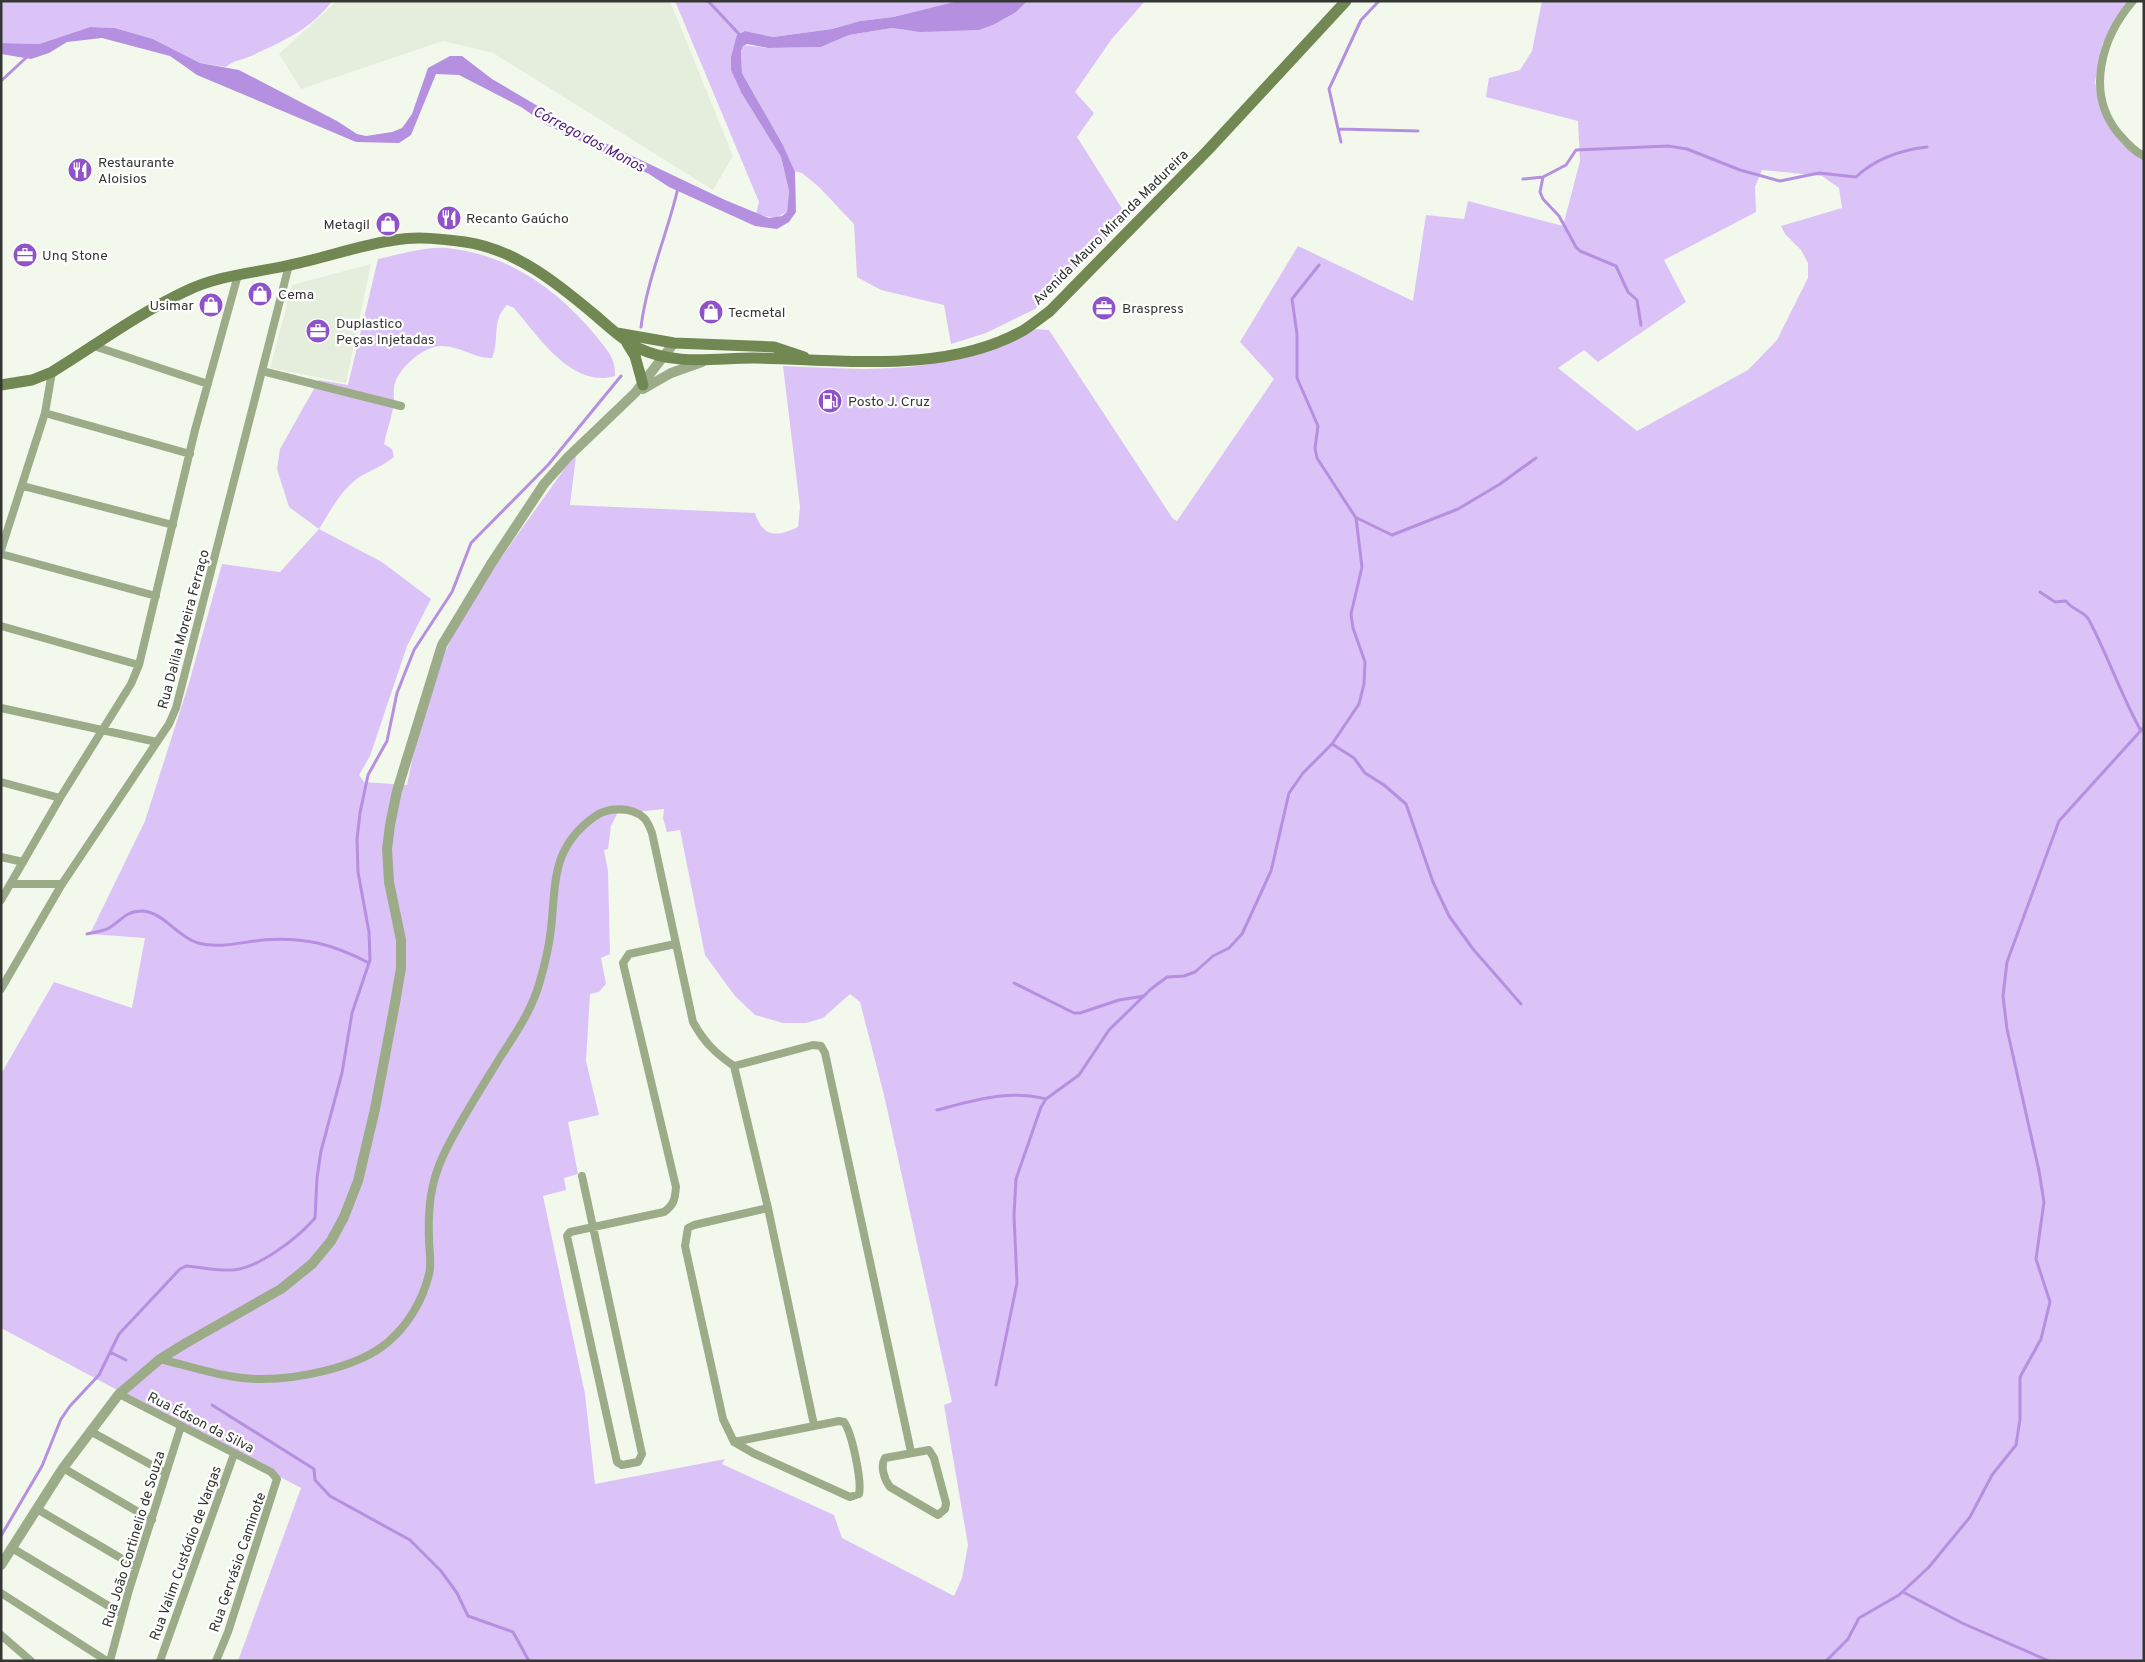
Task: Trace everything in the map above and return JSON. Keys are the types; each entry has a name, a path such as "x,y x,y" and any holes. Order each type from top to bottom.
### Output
{"main road":[{"name":"Avenida Mauro Miranda Madureira","path":"1,385 32,380 52,372 187,290 238,275 289,266 395,240 416,238 468,242 499,250 530,266 576,300 626,341 665,357 705,361 755,358 786,361 807,358 904,362 959,352 996,342 1024,330 1050,311 1121,242 1346,1"},
{"name":"Avenida Mauro Miranda Madureira","path":"616,333 674,343 756,344 784,349 807,358"},
{"path":"626,341 635,356 639,389"}],"street":[{"path":"2132,1 2120,16 2102,56 2100,94 2104,110 2113,127 2126,142 2144,156"},
{"name":"Rua Dalila Moreira Ferraço","path":"1,989 62,884 169,724 178,701 289,266"},
{"path":"1,900 60,798 103,732 131,684 139,665 190,454 238,275"},
{"path":"1,1565 63,1468 119,1394 160,1359 280,1288 304,1270 331,1241 344,1217 358,1181 373,1118 401,968 400,940 390,882 387,849 390,825 397,791 442,645 454,623 544,484 568,457 639,389 674,343"},
{"path":"94,346 208,384"},
{"path":"639,389 671,373 705,361"},
{"path":"262,371 401,406"},
{"path":"52,372 45,413 23,486 3,538 1,552 156,596"},
{"path":"45,413 190,454"},
{"path":"23,486 174,525"},
{"path":"1,626 139,665"},
{"path":"1,708 103,732 157,742"},
{"path":"1,782 60,798"},
{"path":"160,1359 220,1375 256,1379 289,1377 324,1370 356,1360 387,1343 408,1320 422,1296 430,1272 428,1212 431,1186 447,1149 518,1030 537,993 545,963 551,928 553,886 560,862 568,844 583,824 599,813 621,809 636,812 645,819 652,833 693,1022 704,1041 714,1052 734,1066 768,1208 814,1425"},
{"path":"1,857 23,862"},
{"path":"11,884 62,884"},
{"path":"582,1176 593,1227 642,1454 638,1462 625,1464 617,1462 567,1236 570,1232 593,1227 664,1212 672,1206 675,1198 676,1187 623,963 629,954 675,944"},
{"path":"734,1066 813,1045 821,1046 825,1053 911,1452"},
{"path":"734,1442 840,1421 847,1426 861,1488 859,1494 850,1497 753,1453 734,1442 723,1419 685,1246 685,1236 688,1228 694,1225 768,1208"},
{"name":"Rua Édson da Silva","path":"119,1394 270,1472"},
{"name":"Rua João Cortinelio de Souza","path":"109,1661 136,1567 181,1426"},
{"path":"90,1431 166,1473"},
{"path":"929,1450 934,1458 946,1503 941,1514 934,1515 896,1492 885,1481 883,1460 911,1452 929,1450"},
{"name":"Rua Valim Custódio de Vargas","path":"160,1661 234,1454"},
{"path":"63,1468 152,1520"},
{"name":"Rua Gervásio Caminote","path":"216,1661 277,1484 277,1479 270,1472"},
{"path":"37,1508 136,1567"},
{"path":"12,1548 122,1614"},
{"path":"1,1593 109,1661"},
{"path":"1,1635 31,1661"}],"shaded area":[{"path":"1,1 332,1 324,11 295,34 226,67 200,63 153,39 115,28 90,27 39,44 1,43"},
{"path":"337,1 670,1 733,156 713,190 493,53 443,41 301,89 279,54"},
{"path":"675,1 958,1 893,17 860,21 832,29 773,37 745,31 737,35 742,94 781,157 789,191 787,212 775,218 756,214 759,202"},
{"path":"1027,1 1145,1 1111,40 1075,92 1094,113 1077,137 1128,218 1035,309 986,333 951,344 944,305 881,290 857,277 854,224 819,187 802,173 794,171 783,145 742,73 741,51 743,45 768,48 821,47 849,35 892,28 913,31 979,30 993,25"},
{"path":"1542,1 2129,1 2120,12 2102,45 2095,82 2102,110 2122,144 2144,160 2144,1661 238,1661 301,1488 1,1328 1,1074 54,982 132,1008 145,938 90,934 145,821 189,683 222,564 280,572 319,529 382,562 431,599 407,646 370,756 359,775 364,782 407,785 415,746 443,656 457,627 488,576 570,461 576,456 570,505 755,513 762,527 772,533 784,533 798,527 800,507 783,366 862,369 902,368 963,356 1033,329 1049,330 1173,519 1177,521 1274,379 1240,342 1298,246 1413,301 1426,215 1464,219 1468,201 1563,226 1580,161 1578,121 1486,97 1489,78 1520,70 1532,51","holes":["1762,170 1822,176 1839,188 1842,208 1781,226 1785,234 1801,250 1808,263 1808,278 1777,340 1748,370 1637,431 1558,368 1584,350 1598,362 1686,302 1664,260 1756,212 1755,187","664,809 663,818 667,832 680,830 705,955 735,996 755,1015 783,1023 806,1023 823,1018 850,994 860,1002 884,1095 952,1402 944,1405 968,1545 962,1578 954,1596 842,1538 834,1515 722,1464 725,1459 595,1484 585,1394 543,1196 566,1190 564,1178 578,1174 568,1122 599,1115 586,1061 590,994 599,992 606,984 601,958 610,954 608,871 604,850 608,849 611,826 617,814"]},
{"path":"430,248 468,251 490,257 530,277 548,289 581,319 610,354 614,364 615,376 599,378 584,375 570,368 557,357 514,308 507,305 502,311 497,324 492,358 486,358 447,346 433,347 426,350 407,365 394,385 394,403 384,444 392,449 394,457 349,485 319,529 289,507 277,469 280,449 319,380 348,385 378,259"},
{"name":"Duplastico Peças Injetadas","path":"371,264 346,383 270,368 292,285"}],"water":[{"name":"Córrego dos Monos","path":"958,1 1027,1 1016,12 993,25 979,30 920,32 892,28 849,35 821,47 768,48 747,44 743,46 741,51 742,73 783,145 795,172 796,212 789,222 777,229 755,226 669,187 649,174 547,125 521,107 459,75 436,74 411,135 399,143 356,142 197,75 170,56 102,38 67,42 49,53 31,59 1,54 1,43 39,44 90,27 115,28 153,39 200,63 239,70 337,121 357,134 366,136 392,132 402,128 412,114 428,68 450,56 462,56 492,79 582,132 725,200 769,218 782,216 787,212 789,191 781,157 742,94 731,70 731,57 737,35 745,31 773,37 832,29 860,21 893,17"}],"waterway":[{"path":"708,1 740,35"},
{"path":"1341,142 1329,89 1361,20 1379,1"},
{"path":"1,81 29,55"},
{"path":"1338,129 1418,131"},
{"path":"1523,179 1543,177 1566,165 1576,150 1668,146 1687,149 1740,170 1780,181 1819,173 1856,177 1871,165 1889,156 1927,147"},
{"path":"1543,177 1540,192 1543,199 1559,216 1580,251 1616,266 1628,292 1637,300 1641,325"},
{"path":"641,327 652,274 678,188"},
{"path":"996,1385 1017,1283 1014,1215 1016,1179 1041,1107 1046,1099 1079,1075 1109,1030 1151,989 1167,977 1184,976 1195,972 1213,956 1229,948 1242,934 1271,871 1289,793 1303,773 1332,744 1359,704 1364,684 1365,662 1353,628 1351,614 1362,567 1356,518 1317,458 1315,448 1318,426 1297,378 1297,334 1292,299 1319,265"},
{"path":"1,1536 42,1466 61,1419 70,1406 99,1375 119,1334 180,1269 186,1266 233,1270 255,1264 289,1242 315,1218 317,1178 321,1151 342,1073 352,1013 370,960 369,932 358,872 357,839 360,813 368,775 387,741 397,693 414,650 452,592 471,543 548,465 621,376"},
{"path":"1357,518 1392,535 1458,509 1500,484 1536,458"},
{"path":"2040,592 2055,602 2066,601 2087,617 2141,731"},
{"path":"1826,1661 1848,1639 1859,1618 1899,1595 1929,1567 1970,1517 1992,1475 2016,1445 2020,1419 2020,1377 2041,1339 2050,1302 2036,1259 2044,1202 2039,1171 2007,1029 2003,996 2007,962 2059,821 2144,727"},
{"path":"1332,744 1354,758 1365,773 1384,785 1406,804 1433,882 1449,916 1473,949 1521,1004"},
{"path":"87,934 106,929 127,915 136,911 142,911 150,912 164,920 190,940 206,945 278,939 306,941 343,951 369,963"},
{"path":"1014,983 1074,1013 1080,1013 1119,1000 1144,996"},
{"path":"937,1110 991,1097 1018,1095 1046,1099"},
{"path":"110,1352 126,1360"},
{"path":"212,1405 314,1469 315,1480 330,1496 410,1540 441,1571 457,1593 468,1616 513,1632 529,1661"},
{"path":"1903,1592 1962,1623 2049,1661"}],"place":[{"name":"Restaurante Aloisios","path":"80,170"},
{"name":"Recanto Gaúcho","path":"449,218"},
{"name":"Metagil","path":"388,224"},
{"name":"Unq Stone","path":"25,255"},
{"name":"Cema","path":"260,294"},
{"name":"Usimar","path":"211,305"},
{"name":"Braspress","path":"1104,308"},
{"name":"Tecmetal","path":"711,312"},
{"name":"Duplastico Peças Injetadas","path":"318,331"},
{"name":"Posto J. Cruz","path":"830,401"}]}
